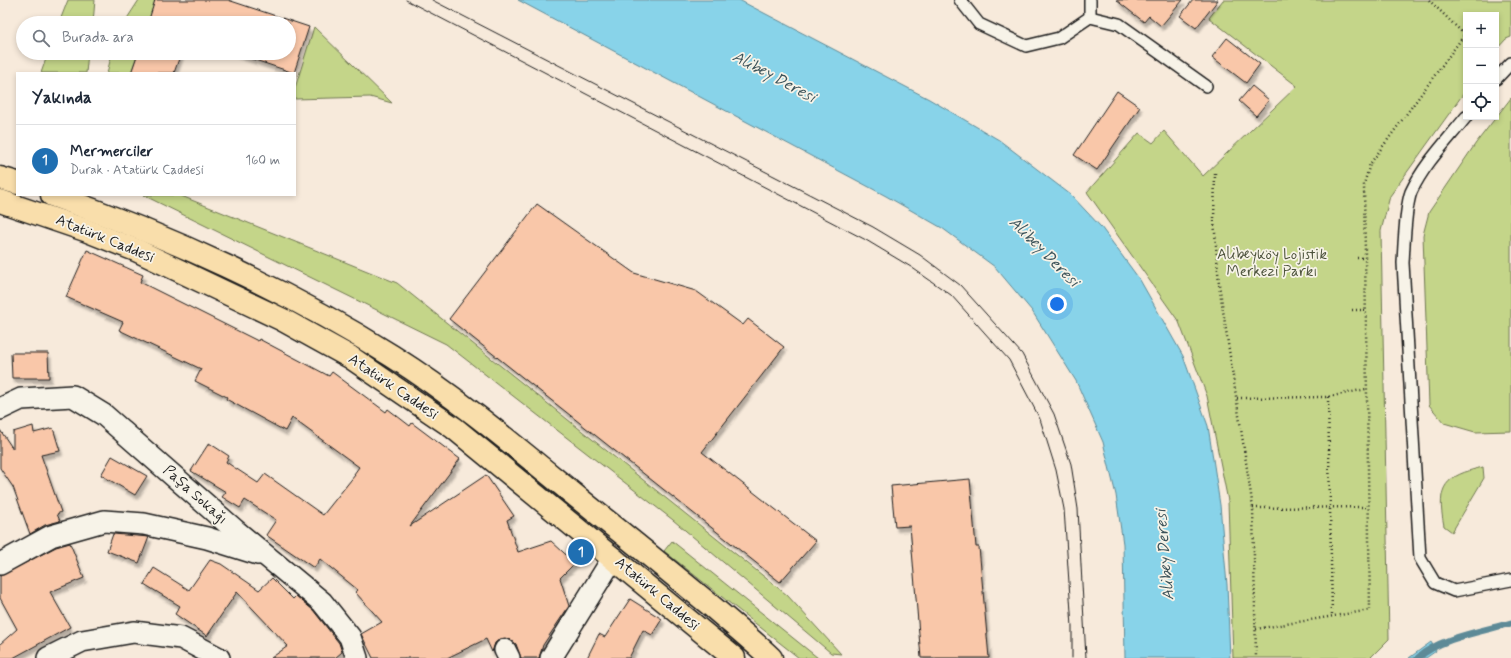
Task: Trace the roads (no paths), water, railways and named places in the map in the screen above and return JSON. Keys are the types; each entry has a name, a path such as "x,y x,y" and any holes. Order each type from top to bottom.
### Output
{"main road":[{"path":"0,178 16,183"},
{"name":"Atatürk Caddesi","path":"55,196 169,241 245,276 349,329 394,356 434,384 504,438 659,563 771,658"},
{"name":"Atatürk Caddesi","path":"0,201 85,230 138,251 283,320 350,357 454,428 734,658"}],"street":[{"name":"Paşa Sokağı","path":"0,409 21,399 73,396 104,415 322,602 350,637 357,658"},
{"path":"0,564 51,536 104,521 144,524 207,538 268,557"},
{"path":"551,658 613,558"},
{"path":"48,658 82,641 134,632 181,638 219,658"}],"lane":[{"path":"960,0 979,24 1026,46 1059,38 1090,17 1119,24 1206,86"},
{"path":"1090,0 1090,17"},
{"path":"1499,76 1511,63"},
{"path":"1464,120 1426,166 1411,193 1406,224 1403,263 1420,558 1435,584 1454,591 1511,580"}],"water":[{"name":"Alibey Deresi","path":"518,0 739,0 929,99 999,140 1071,195 1101,227 1140,280 1183,356 1208,426 1220,505 1227,585 1230,658 1125,658 1123,544 1116,495 1103,442 1076,381 1032,311 995,267 942,228 886,196"},
{"path":"1431,642 1436,651 1426,658 1409,658"}],"waterway":[{"path":"1418,658 1437,645 1449,640 1511,623"}],"tram line":[{"path":"406,0 866,240 911,267 951,295 1009,360 1040,419 1056,470 1064,509 1072,627 1072,658"},
{"path":"432,0 873,227 920,255 960,285 1022,354 1054,414 1071,464 1078,509 1086,658"}],"place":[{"name":"Mermerciler","path":"581,552"}],"park label":[{"name":"Alibeyköy Lojistik Merkezi Parkı","path":"1272,264"}]}
